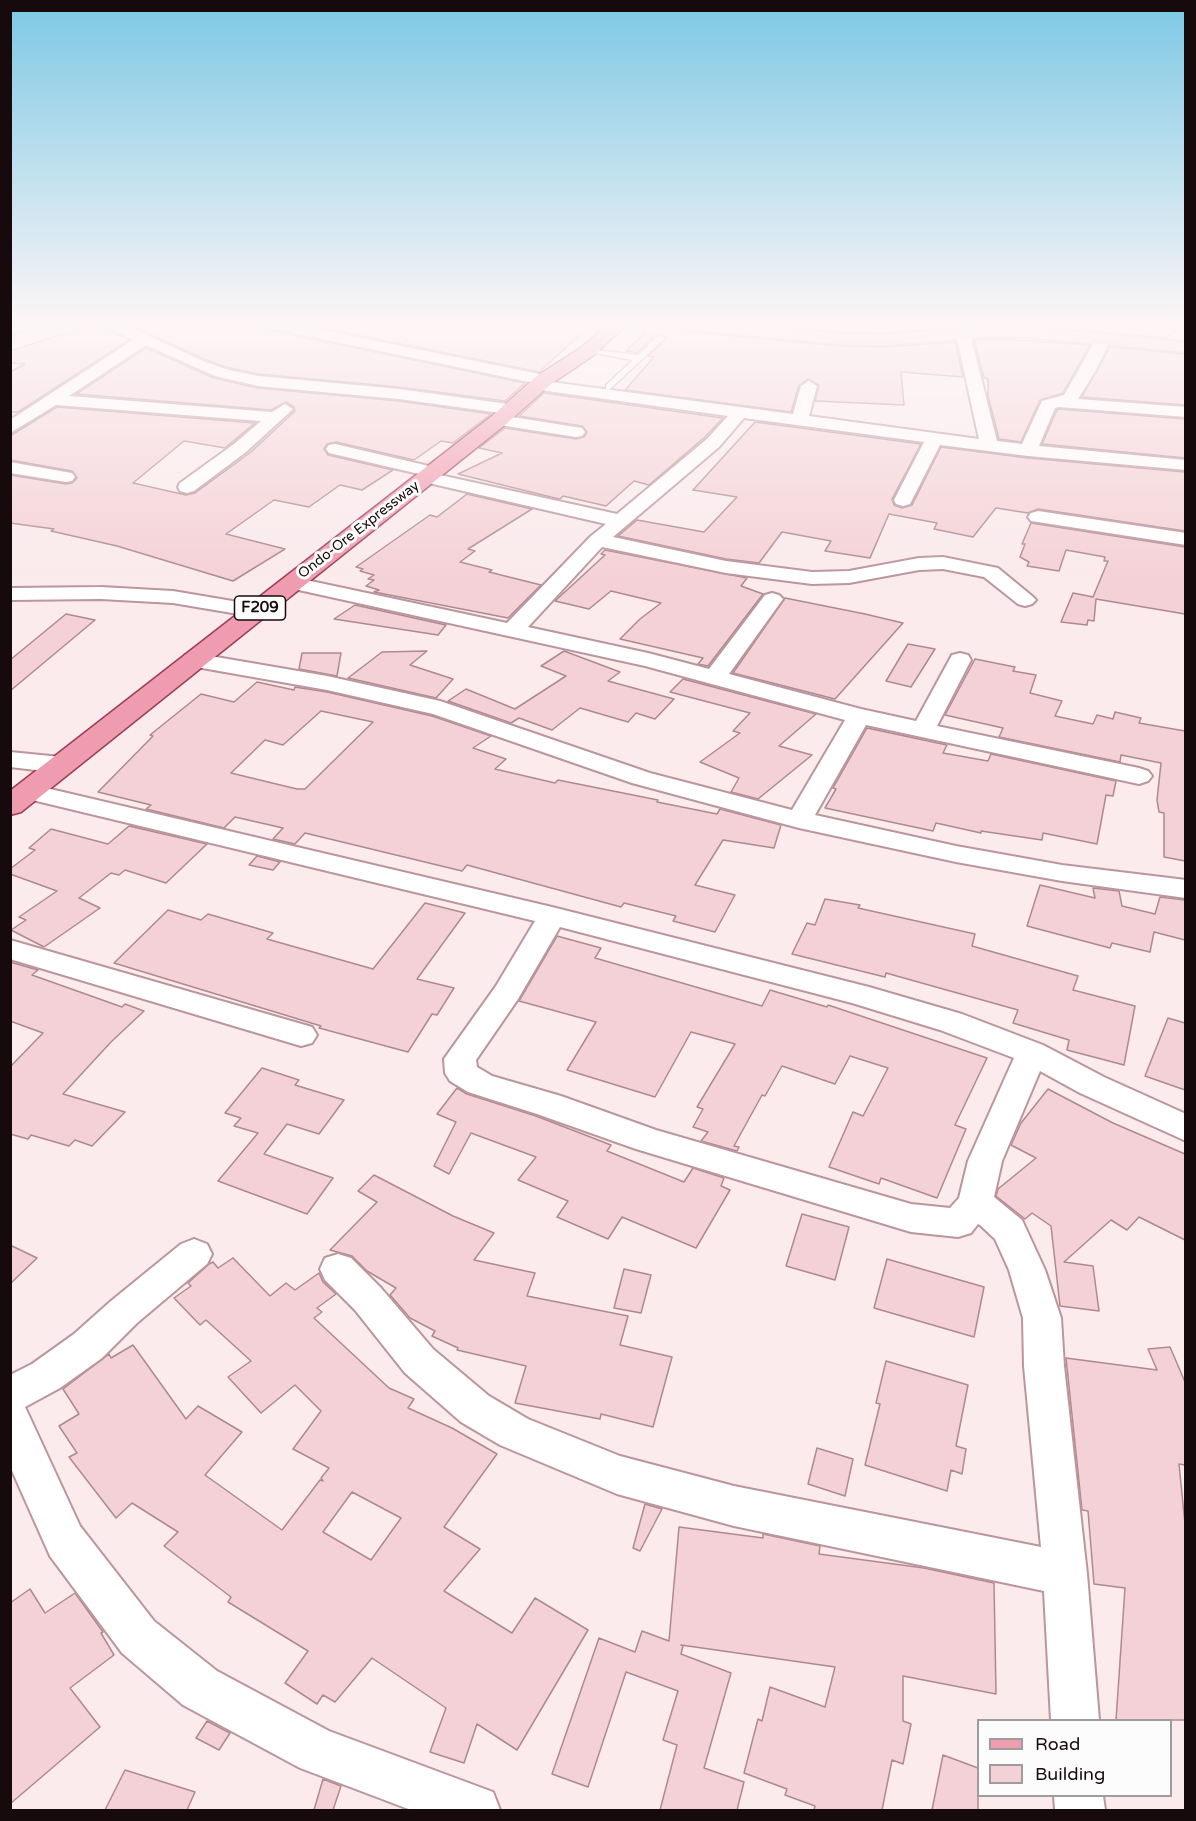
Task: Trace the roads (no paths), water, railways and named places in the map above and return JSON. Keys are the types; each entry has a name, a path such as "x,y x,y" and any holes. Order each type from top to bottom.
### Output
{"main road":[{"name":"F209","path":"504,414 510,409"},
{"name":"Ondo-Ore Expressway","path":"20,799 504,414"}],"street":[{"path":"10,428 39,409"},
{"path":"170,409 276,417"},
{"path":"187,488 240,448 285,409"},
{"path":"478,409 576,432"},
{"path":"713,409 1028,451 1185,465"},
{"path":"799,421 802,409"},
{"path":"988,409 989,446"},
{"path":"1028,451 1046,409"},
{"path":"1147,409 1185,412"},
{"path":"513,630 598,540 713,442 739,413"},
{"path":"903,500 934,439"},
{"path":"335,449 620,521"},
{"path":"10,467 66,477"},
{"path":"1038,516 1185,539"},
{"path":"598,540 726,567 812,578 849,577 919,564 943,563 991,572 1025,600"},
{"path":"292,583 513,630 715,677 859,716 1139,776"},
{"path":"10,594 101,593 173,597 256,610"},
{"path":"715,677 772,599"},
{"path":"193,660 327,683 440,708 641,778 799,820 966,856 1062,873 1185,888"},
{"path":"923,730 960,660"},
{"path":"799,820 859,716"},
{"path":"10,759 61,765"},
{"path":"20,799 552,916 858,994 951,1022 1032,1053 1092,1085 1185,1129"},
{"path":"552,916 507,992 460,1059 461,1073 480,1084 659,1143 911,1218 958,1223 975,1203 985,1161 1032,1053"},
{"path":"10,949 301,1035"},
{"path":"975,1203 1009,1230 1027,1270 1042,1318 1044,1366 1065,1574 1075,1719"},
{"path":"10,1395 46,1376 88,1346 124,1312 194,1254"},
{"path":"338,1269 368,1299 419,1361 475,1409 514,1432 617,1475 734,1506 963,1551 1065,1574"},
{"path":"10,1419 65,1541 138,1636 164,1659 200,1689 317,1750 475,1810"}]}
